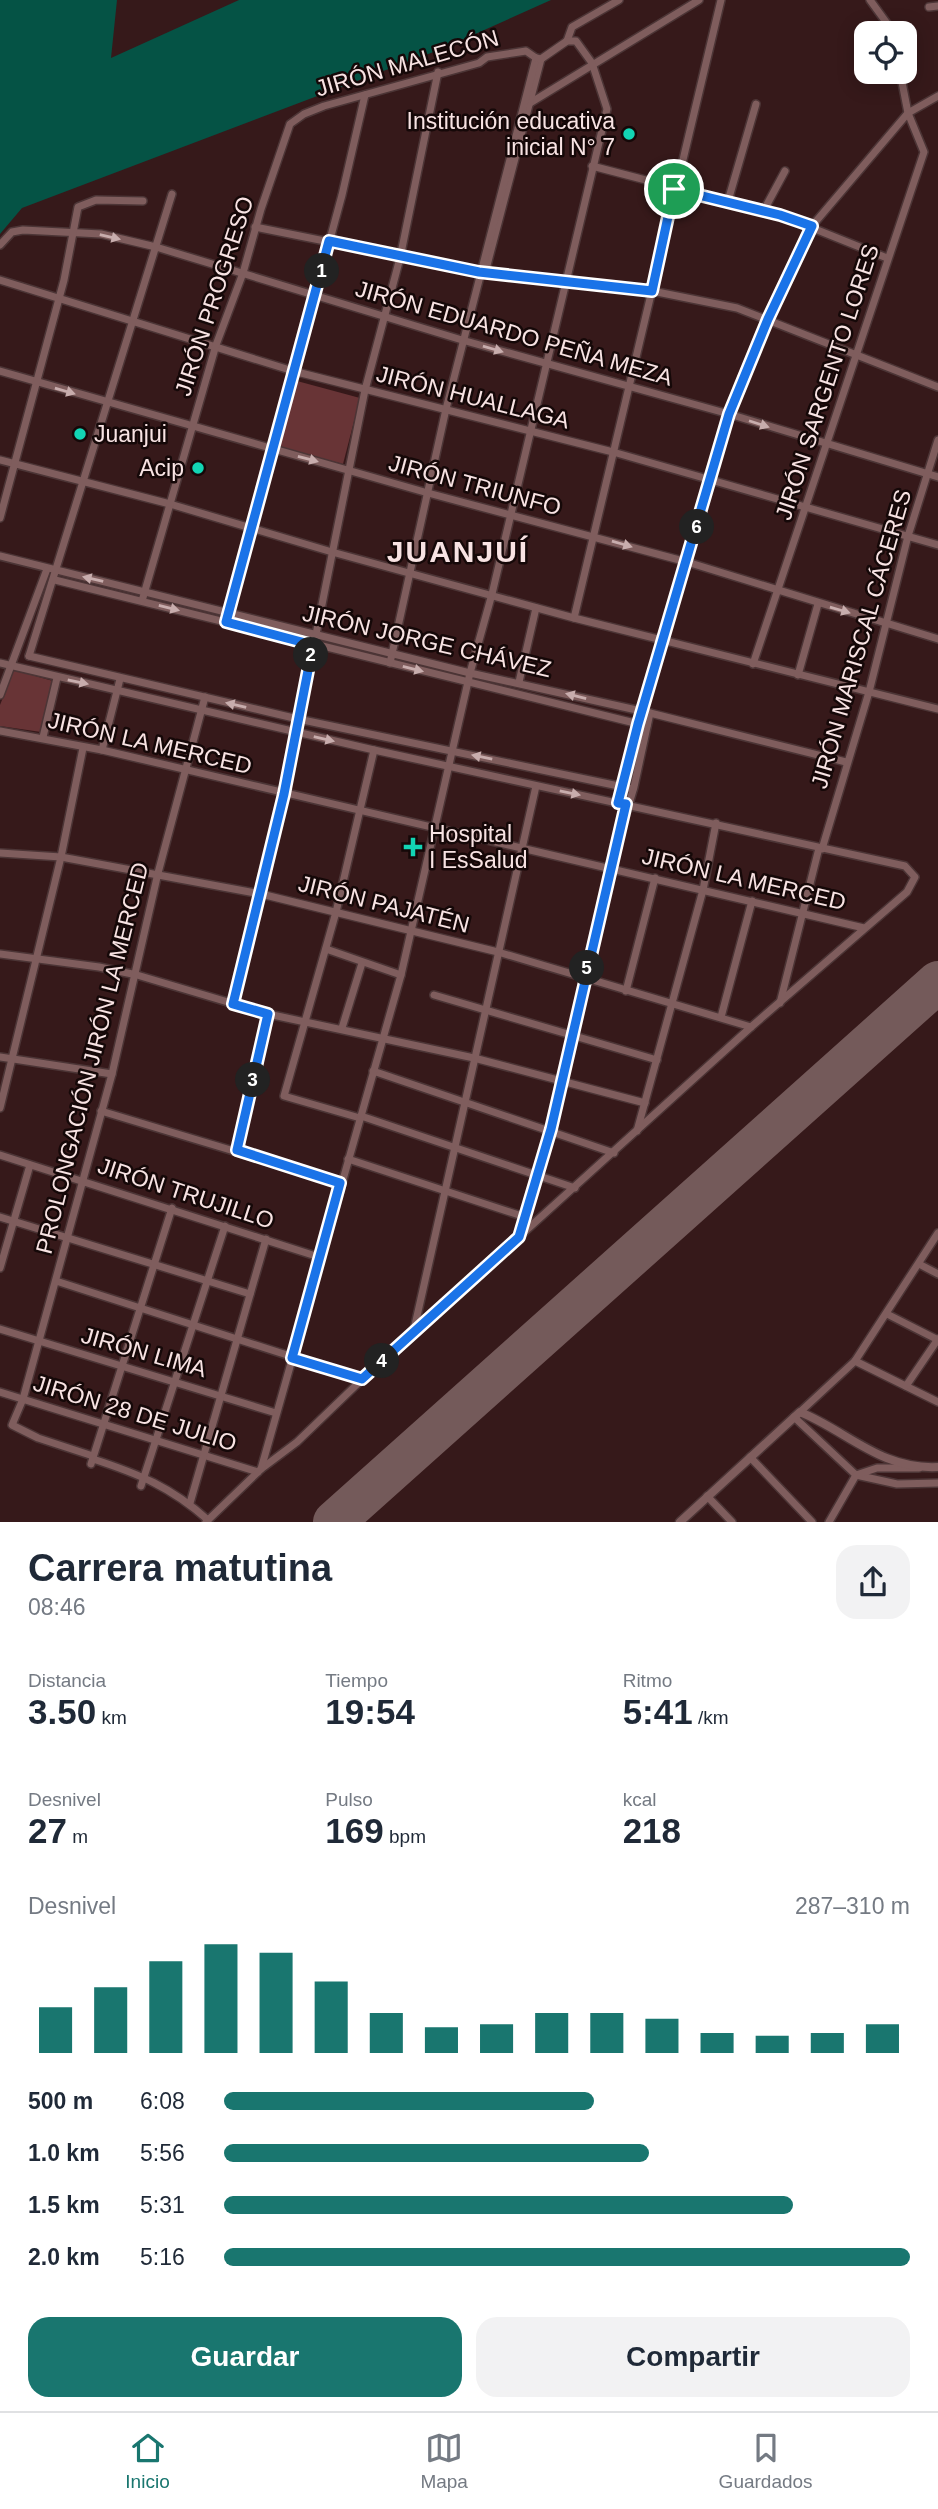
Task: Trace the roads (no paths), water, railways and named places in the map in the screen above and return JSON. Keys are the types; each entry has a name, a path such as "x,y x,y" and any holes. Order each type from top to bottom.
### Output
{"street":[{"path":"567,41 572,27 619,0"},
{"path":"526,104 699,0"},
{"path":"574,618 721,0"},
{"path":"870,0 885,21"},
{"path":"929,7 938,6"},
{"path":"259,1471 401,975 470,673 492,594 607,109 592,63 576,41 567,41 539,59 462,340 390,663"},
{"name":"JIRÓN MALECÓN","path":"290,124 304,114 438,72 526,51 539,59"},
{"path":"233,1004 284,794 365,390 400,258 438,72"},
{"name":"JIRÓN SARGENTO LORES","path":"753,664 924,152 908,113 903,84"},
{"path":"228,617 293,371 316,296 365,95"},
{"path":"519,1237 563,1080 610,868 622,804 621,786 638,724 646,712 663,642 729,414 768,319 812,226 908,113 938,96"},
{"path":"728,201 756,104"},
{"name":"JIRÓN PROGRESO","path":"142,601 216,345 243,273 255,227 290,124"},
{"path":"592,166 764,210 812,226 887,258"},
{"path":"764,210 785,172"},
{"path":"29,656 58,571 106,402 172,194"},
{"path":"0,518 59,299 77,212 81,204 96,200 143,201"},
{"path":"255,227 482,273 652,291 737,308 855,357 938,387"},
{"name":"JIRÓN EDUARDO PEÑA MEZA","path":"0,245 12,232 23,230 74,231 156,247 383,317 729,414 938,477"},
{"name":"JIRÓN HUALLAGA","path":"0,281 216,345 293,371 614,452 938,545"},
{"name":"JIRÓN TRIUNFO","path":"0,371 273,450 687,562 776,592 938,639"},
{"name":"JIRÓN MARISCAL CÁCERES","path":"780,1004 821,848 869,692 908,536 938,440"},
{"path":"0,460 170,504 332,552 663,642 938,709"},
{"name":"JIRÓN JORGE CHÁVEZ","path":"0,556 144,591 313,645 648,726"},
{"path":"0,695 47,569"},
{"name":"JIRÓN JORGE CHÁVEZ","path":"55,580 142,601 315,634 846,762"},
{"path":"798,674 818,604"},
{"path":"519,682 536,608"},
{"path":"12,665 29,656 298,719 633,789"},
{"path":"0,663 374,750 905,866 915,877 907,892 751,1027 207,1521 190,1503 146,1476 92,1460 172,1208"},
{"path":"43,737 57,678"},
{"path":"102,750 120,679"},
{"name":"PROLONGACIÓN JIRÓN LA MERCED","path":"92,1460 12,1425 23,1399 113,1074 158,873 205,697"},
{"path":"622,804 633,789 648,726 646,712"},
{"name":"JIRÓN LA MERCED","path":"0,731 102,750 864,928"},
{"path":"0,1108 61,856 83,748"},
{"path":"374,750 336,912 284,1096 455,1147 575,1188"},
{"path":"413,1334 536,786"},
{"path":"637,1133 704,890 716,823"},
{"name":"JIRÓN PAJATÉN","path":"0,853 61,856 261,894 498,952 751,1027"},
{"path":"626,991 655,878"},
{"path":"721,1017 751,901"},
{"path":"326,949 401,975"},
{"path":"0,954 137,975 268,1014 474,1058 645,1103"},
{"path":"342,1028 362,963"},
{"path":"435,995 657,1060"},
{"path":"237,1150 268,1014"},
{"path":"0,1057 113,1074"},
{"path":"373,1071 551,1129 614,1153"},
{"path":"102,1111 340,1183"},
{"name":"JIRÓN TRUJILLO","path":"0,1155 320,1257"},
{"path":"348,1159 525,1217"},
{"path":"0,1265 30,1165"},
{"path":"0,1217 250,1294"},
{"path":"141,1486 195,1326 225,1226"},
{"path":"680,1522 855,1361 938,1233"},
{"path":"190,1503 266,1239"},
{"path":"919,1264 938,1274"},
{"path":"56,1281 362,1379"},
{"path":"887,1314 938,1340 906,1386"},
{"name":"JIRÓN LIMA","path":"0,1329 276,1413"},
{"path":"855,1361 938,1402"},
{"name":"JIRÓN 28 DE JULIO","path":"0,1392 259,1471"},
{"path":"797,1415 875,1456 927,1468"},
{"path":"797,1415 856,1475 877,1482 938,1483"},
{"path":"750,1457 812,1522"},
{"path":"830,1521 856,1475 877,1468 938,1467"},
{"path":"707,1496 732,1522"}],"water":[{"path":"0,0 117,0 111,58 239,0 551,0 444,48 22,208 0,234"}],"place":[{"name":"Institución educativa inicial N° 7","path":"629,134"},
{"name":"Juanjui","path":"80,434"},
{"name":"Acip","path":"198,468"},
{"name":"Hospital I EsSalud","path":"413,847"}],"district":[{"name":"JUANJUÍ","path":"458,552"}]}
